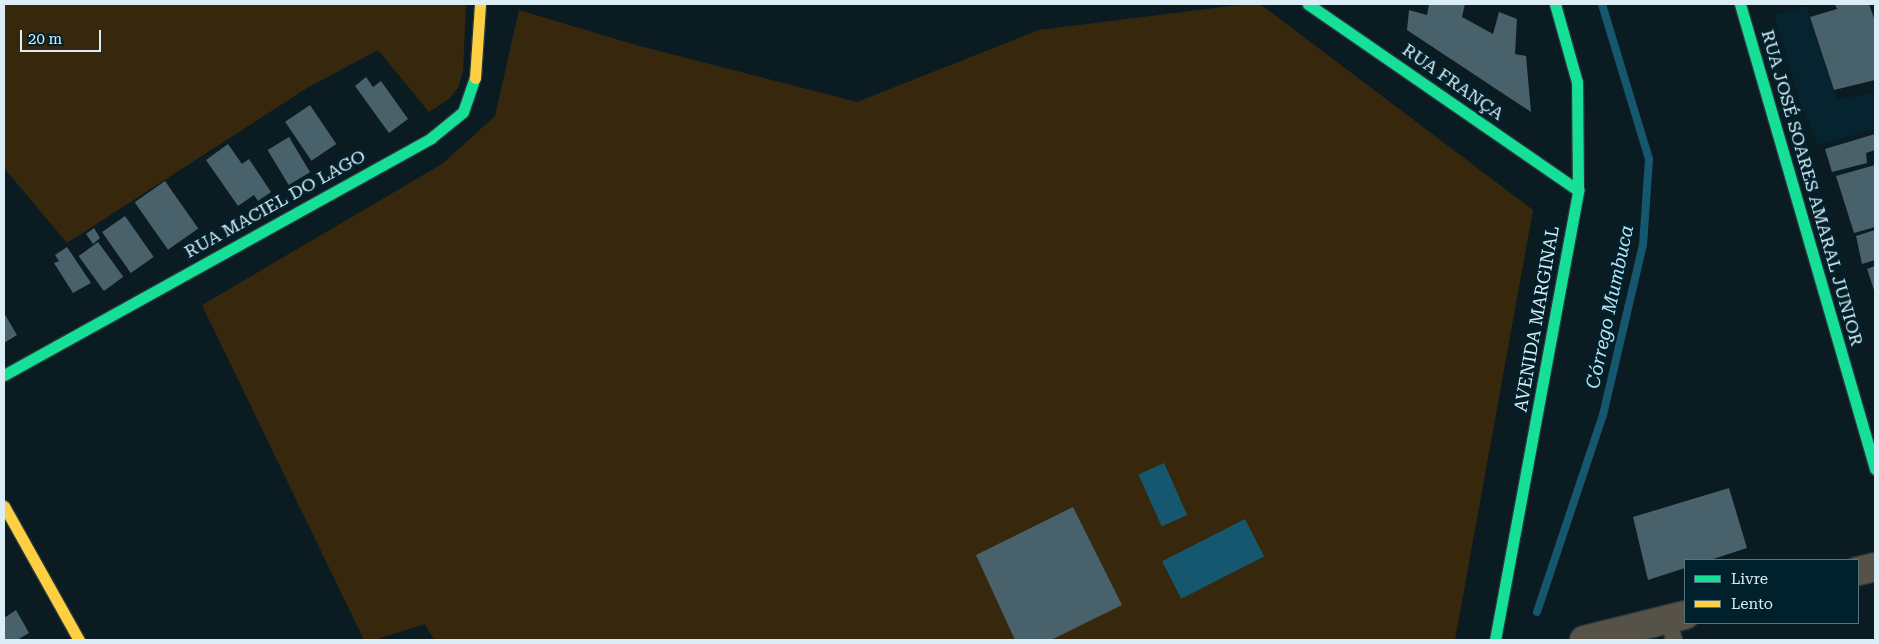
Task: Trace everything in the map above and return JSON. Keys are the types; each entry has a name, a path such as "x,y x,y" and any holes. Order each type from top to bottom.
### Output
{"street":[{"name":"RUA MACIEL DO LAGO","path":"4,375 431,138 463,112 476,72 480,4"},
{"name":"RUA FRANÇA","path":"1308,4 1578,190"},
{"name":"AVENIDA MARGINAL","path":"1495,640 1578,190 1577,82 1555,4"},
{"name":"RUA JOSÉ SOARES AMARAL JUNIOR","path":"1741,4 1875,469"},
{"path":"4,506 80,640"},
{"path":"1859,571 1875,567"},
{"path":"1584,640 1676,625"}],"shaded area":[{"path":"4,4 466,4 463,71 458,88 449,99 429,112 378,50 307,88 67,243 4,168"},
{"path":"1246,4 1260,4 1533,210 1455,640 434,640 425,624 374,640 364,640 202,305 442,164 495,116 519,10 636,45 857,102 1039,30"},
{"path":"1806,6 1837,100 1875,92 1875,129 1818,145 1802,108 1774,15"}],"water":[{"path":"1164,463 1187,515 1162,526 1138,474"},
{"path":"1245,519 1264,556 1181,599 1162,561"}],"building":[{"path":"1429,4 1465,4 1462,17 1493,34 1499,12 1517,19 1515,54 1526,56 1531,112 1407,30 1409,10 1427,15"},
{"path":"1835,4 1869,4 1875,21 1875,80 1834,90 1810,17 1837,9"},
{"path":"366,77 373,87 381,81 408,119 389,133 355,86"},
{"path":"310,105 336,144 311,161 285,122"},
{"path":"1875,134 1875,150 1866,153 1867,163 1832,172 1825,149"},
{"path":"289,137 310,172 289,185 268,150"},
{"path":"228,144 242,164 249,159 271,192 258,201 254,195 238,206 206,160"},
{"path":"1875,165 1875,227 1854,233 1836,176"},
{"path":"165,181 198,229 168,250 135,202"},
{"path":"125,216 154,257 131,273 102,232"},
{"path":"94,228 100,238 93,244 86,234"},
{"path":"1875,230 1875,260 1862,264 1856,236"},
{"path":"98,242 123,277 104,291 79,256"},
{"path":"67,247 91,283 73,293 54,263 59,261 55,255"},
{"path":"1875,266 1875,293 1867,269"},
{"path":"4,313 17,335 4,343"},
{"path":"1729,488 1747,548 1713,559 1684,559 1684,568 1648,580 1633,517"},
{"path":"1073,507 1122,605 1051,640 1015,640 976,555"},
{"path":"16,610 29,633 17,640 4,640 4,618"}],"waterway":[{"name":"Córrego Mumbuca","path":"1537,612 1603,415 1643,245 1649,159 1602,4"}],"traffic: fast":[{"path":"1308,4 1578,190"},
{"path":"1495,640 1578,190 1577,82 1555,4"},
{"path":"1740,4 1875,469"},
{"path":"4,375 431,138 463,112 475,78"}],"traffic: slow":[{"path":"475,78 480,4"},
{"path":"4,506 79,640"}]}
